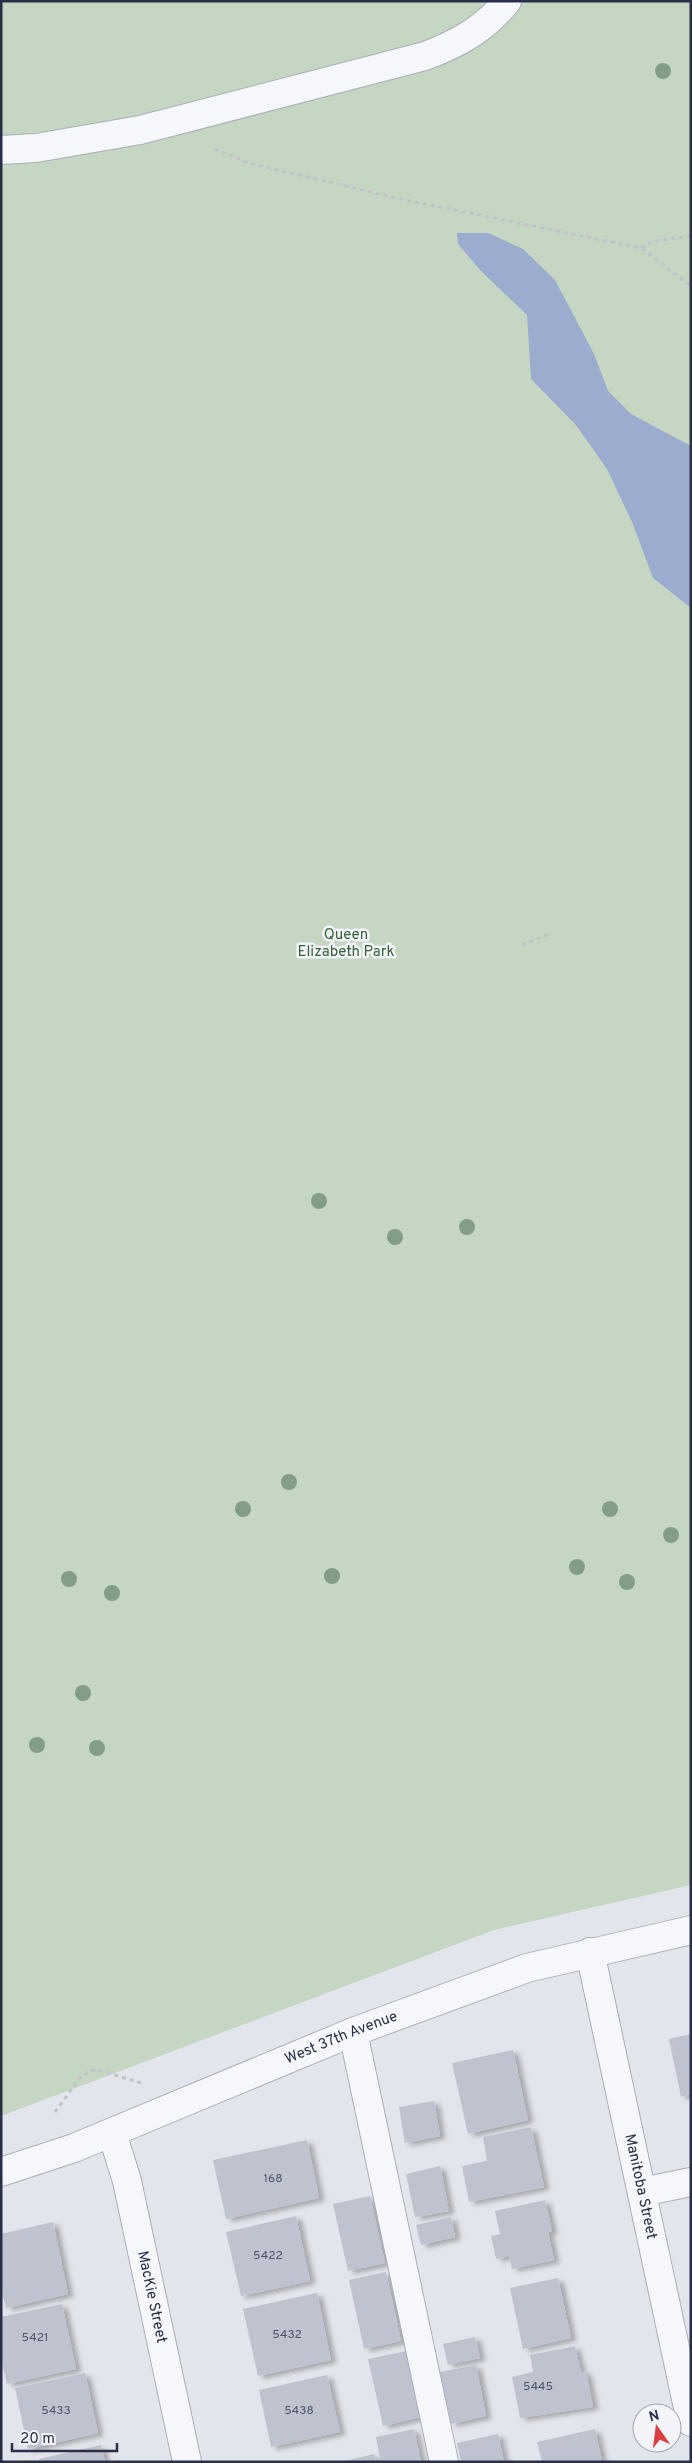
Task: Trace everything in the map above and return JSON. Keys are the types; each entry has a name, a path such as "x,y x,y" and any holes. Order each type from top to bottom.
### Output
{"street":[{"path":"1,150 36,148 140,130 425,56 452,46 474,34 507,1"},
{"name":"West 37th Avenue","path":"1,2172 112,2133 353,2032 526,1968 691,1930"},
{"name":"Manitoba Street","path":"590,1952 691,2422"},
{"path":"353,2032 444,2462"},
{"name":"MacKie Street","path":"112,2133 128,2181 187,2462"},
{"path":"642,2192 691,2182"}],"path":[{"path":"214,149 249,163 396,198 641,248 691,286"},
{"path":"641,248 654,241 691,236"},
{"path":"522,945 552,933"},
{"path":"55,2112 80,2078 90,2070 102,2071 141,2083"}],"green space":[{"name":"Queen Elizabeth Park","path":"1,1 691,1 691,1885 494,1930 1,2116"}],"water":[{"path":"457,233 488,233 523,249 555,280 594,354 608,391 631,414 691,446 691,608 653,578 632,522 607,469 576,425 531,379 527,315 481,271 458,244"}],"building":[{"path":"691,2034 691,2094 681,2097 669,2039"},
{"path":"513,2050 528,2120 468,2134 452,2063"},
{"path":"434,2101 440,2136 405,2143 399,2107"},
{"path":"531,2127 544,2187 469,2202 462,2166 487,2161 483,2137"},
{"path":"307,2140 319,2198 226,2219 213,2160"},
{"path":"440,2166 449,2211 415,2217 406,2174"},
{"path":"370,2196 385,2263 348,2271 333,2204"},
{"path":"545,2200 552,2231 548,2232 554,2260 512,2269 509,2256 496,2259 491,2236 500,2234 495,2211"},
{"path":"296,2216 310,2281 241,2296 226,2232"},
{"path":"451,2217 455,2237 421,2245 416,2225"},
{"path":"53,2222 68,2294 6,2308 1,2288 1,2234"},
{"path":"386,2272 401,2341 364,2349 349,2280"},
{"path":"558,2278 571,2338 523,2349 510,2288"},
{"path":"317,2293 331,2360 258,2376 243,2309"},
{"path":"62,2304 76,2369 7,2384 1,2358 1,2317"},
{"path":"475,2337 480,2358 448,2365 443,2344"},
{"path":"575,2346 581,2372 586,2371 593,2407 520,2418 512,2377 533,2372 530,2355"},
{"path":"406,2351 421,2417 383,2426 368,2359"},
{"path":"476,2365 486,2416 451,2424 440,2372"},
{"path":"85,2373 98,2433 28,2449 15,2388"},
{"path":"327,2375 340,2432 271,2447 259,2390"},
{"path":"414,2429 421,2462 381,2462 376,2437"},
{"path":"595,2429 602,2462 542,2462 537,2442"},
{"path":"498,2434 504,2462 461,2462 457,2443"},
{"path":"101,2445 105,2462 40,2462 39,2459"},
{"path":"374,2454 376,2462 345,2462 345,2461"}]}
